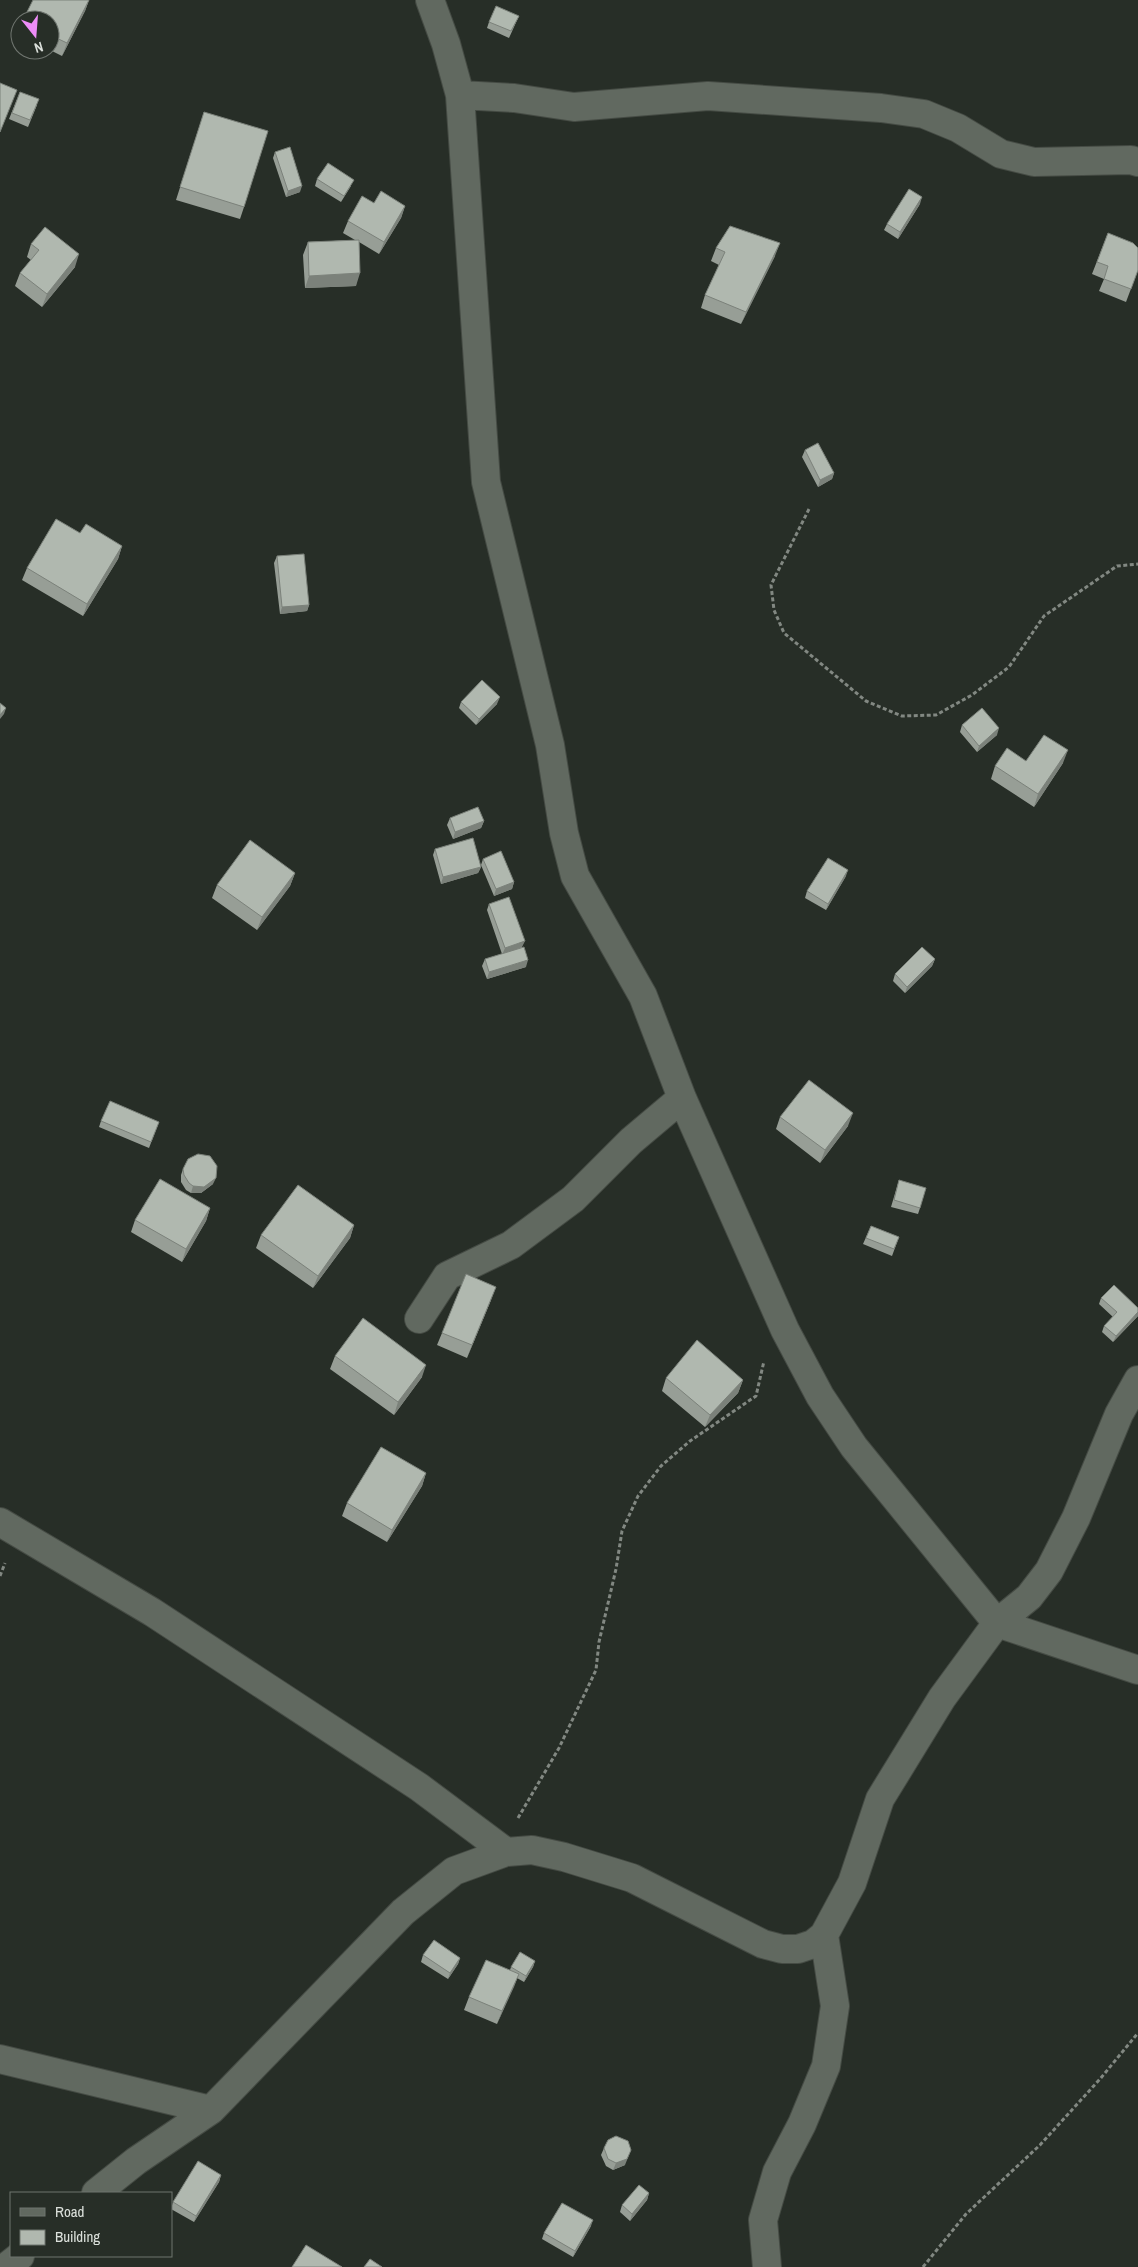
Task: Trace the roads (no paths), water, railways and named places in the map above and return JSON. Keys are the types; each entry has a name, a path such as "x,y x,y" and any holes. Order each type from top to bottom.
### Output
{"street":[{"path":"430,0 446,44 460,95 486,482 550,745 564,834 575,876 643,996 682,1098 785,1330 820,1396 854,1447 997,1623 1138,1670"},
{"path":"460,95 514,98 574,107 708,96 881,108 924,114 958,128 1001,154 1034,162 1131,160 1138,162"},
{"path":"419,1318 447,1276 511,1245 573,1199 631,1141 682,1098"},
{"path":"97,2192 136,2161 211,2110 403,1912 424,1893 454,1871 503,1849 532,1850 564,1857 632,1878 763,1944 782,1949 798,1949 813,1944 824,1935 852,1883 880,1799 942,1698 997,1623 1029,1597 1049,1570 1076,1518 1119,1414 1138,1380"},
{"path":"0,1522 160,1617 419,1786 503,1849"},
{"path":"767,2267 764,2220 777,2172 802,2124 826,2066 836,2006 824,1935"},
{"path":"0,2059 211,2110"},
{"path":"6,2267 19,2257"}]}
